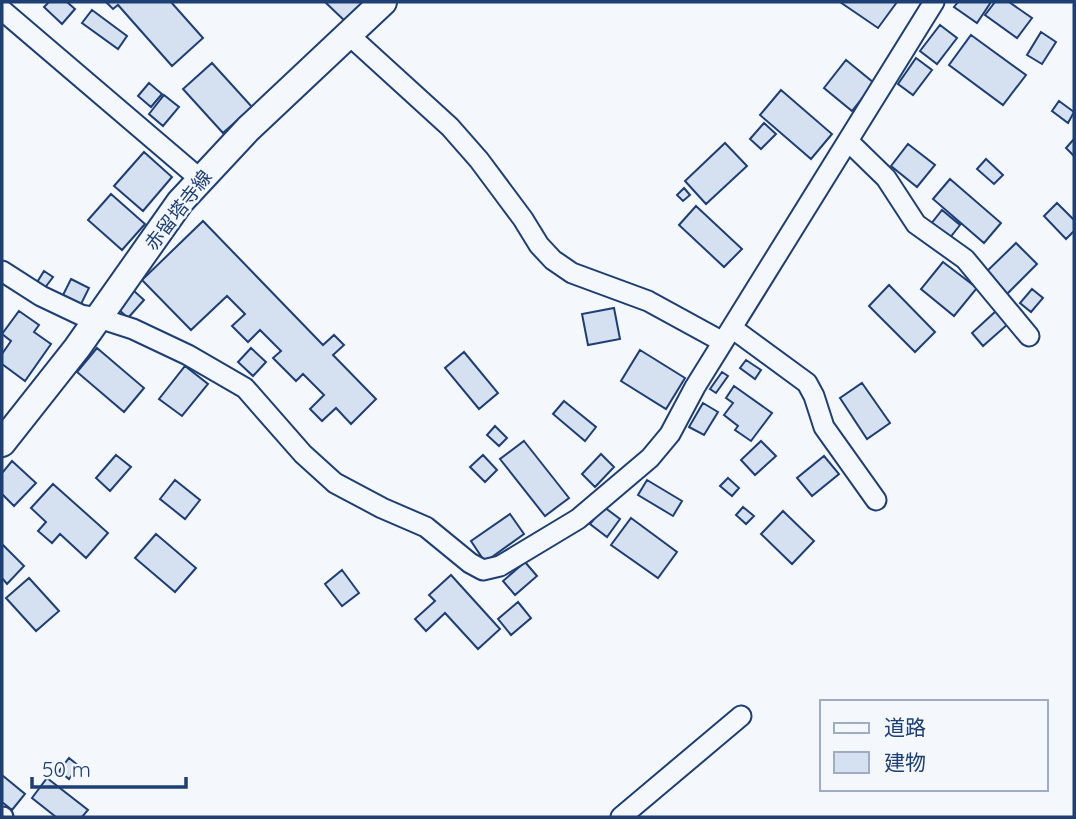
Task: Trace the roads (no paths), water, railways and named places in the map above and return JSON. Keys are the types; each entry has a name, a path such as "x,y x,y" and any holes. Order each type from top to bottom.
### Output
{"main road":[{"name":"赤留塔寺線","path":"2,443 99,318 180,202 200,178 247,128 383,2"}],"street":[{"path":"2,271 41,296 81,315 133,329 245,388 303,454 335,483 426,527 483,570 500,566 578,519 650,458 670,434 727,335 934,2"},
{"path":"2,10 200,178"},
{"path":"349,35 450,127 479,160 539,245 553,260 572,273 648,301 727,335 807,383 824,427 876,500"},
{"path":"848,141 886,178 916,224 965,259 1029,335"},
{"path":"621,817 741,716"}]}
